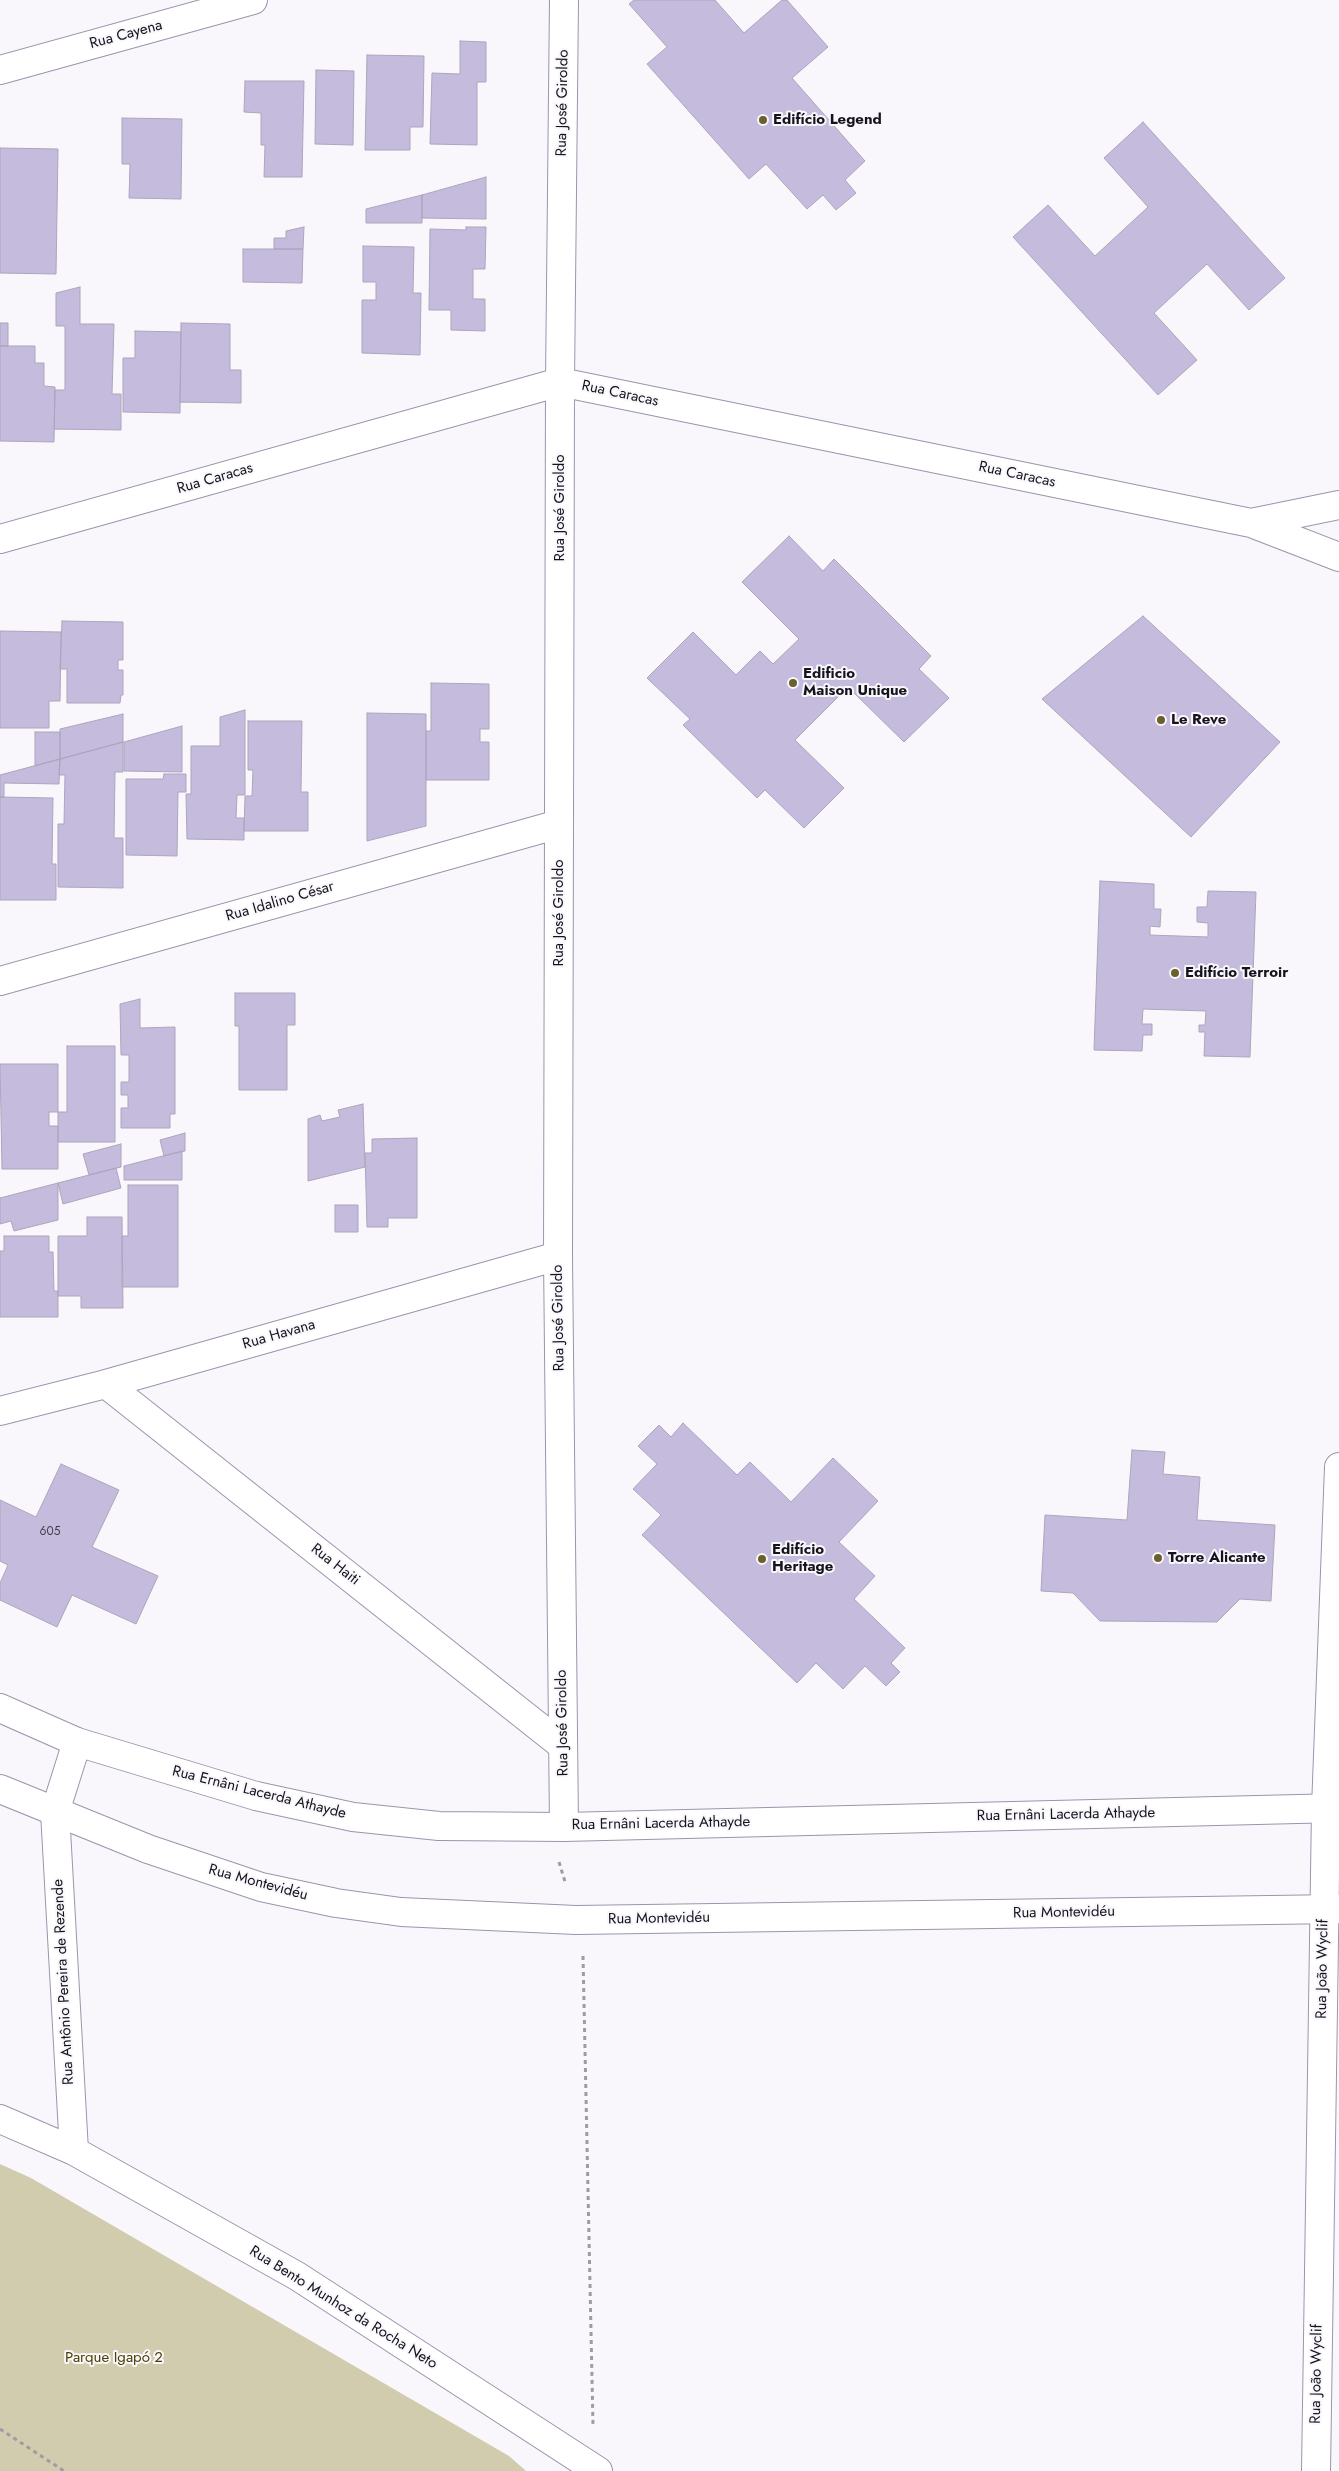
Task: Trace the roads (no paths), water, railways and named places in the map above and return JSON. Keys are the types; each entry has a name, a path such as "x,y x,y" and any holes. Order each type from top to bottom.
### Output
{"street":[{"name":"Rua Cayena","path":"0,70 253,0"},
{"name":"Rua José Giroldo","path":"564,0 560,382 558,1256 564,1827"},
{"name":"Rua Caracas","path":"0,539 560,382 1251,523 1339,557"},
{"name":"Rua Caracas","path":"1251,523 1339,505"},
{"name":"Rua Idalino César","path":"0,981 559,824"},
{"name":"Rua Havana","path":"0,1411 106,1384 558,1256"},
{"name":"Rua Haiti","path":"106,1384 563,1746"},
{"name":"Rua João Wyclif","path":"1316,2471 1331,1909 1339,1467"},
{"name":"Rua Ernâni Lacerda Athayde","path":"0,1708 77,1742 256,1796 353,1817 439,1826 564,1827 1332,1808"},
{"path":"55,1812 77,1742"},
{"name":"Rua Montevidéu","path":"0,1789 194,1866 261,1887 336,1903 401,1912 576,1920 1331,1909"},
{"name":"Rua Antônio Pereira de Rezende","path":"55,1812 74,2151"},
{"name":"Rua Bento Munhoz da Rocha Neto","path":"0,2119 74,2151 297,2276 598,2471"}],"place":[{"name":"Edifício Legend","path":"763,120"},
{"name":"Edificio Maison Unique","path":"793,683"},
{"name":"Le Reve","path":"1161,720"},
{"name":"Edifício Terroir","path":"1175,973"},
{"name":"Torre Alicante","path":"1158,1558"},
{"name":"Edifício Heritage","path":"762,1559"}],"park label":[{"name":"Parque Igapó 2","path":"114,2358"}]}
